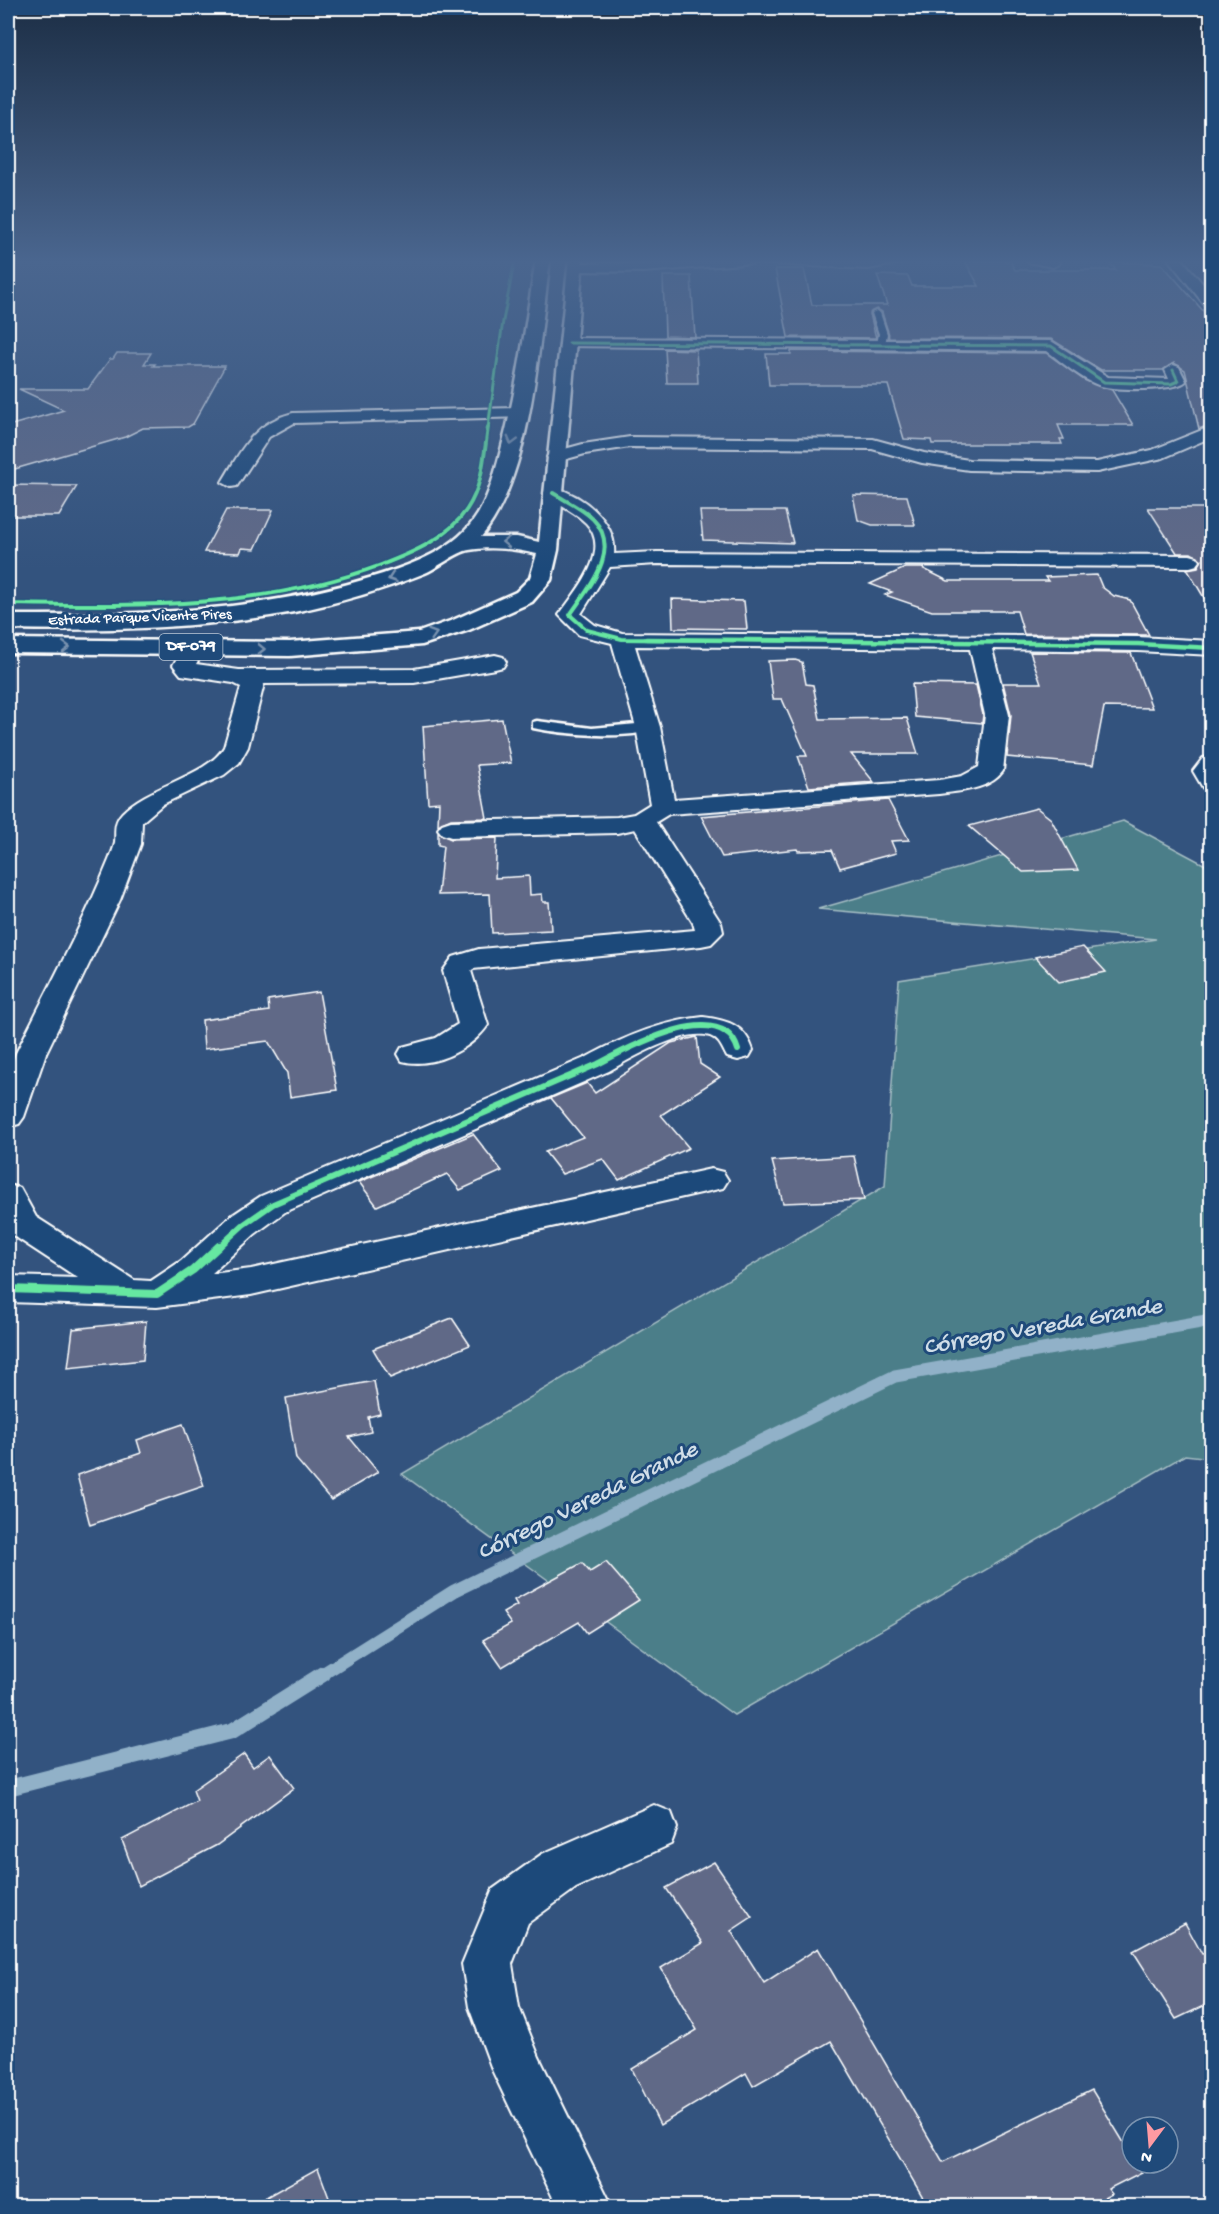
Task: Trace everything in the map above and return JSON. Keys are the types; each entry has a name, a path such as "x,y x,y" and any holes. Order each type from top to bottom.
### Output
{"main road":[{"name":"Estrada Parque Vicente Pires","path":"8,622 190,620 279,609 346,594 418,569 462,544 483,523 495,499 520,413 528,362"},
{"name":"Estrada Parque Vicente Pires","path":"8,646 290,649 375,644 422,638 461,626 515,602 540,580 548,550 556,457 574,428 570,362"},
{"path":"462,544 517,543 548,550"},
{"path":"346,594 332,603 326,613 327,623 345,636 375,644"}],"street":[{"path":"1072,362 1104,382 1116,383 1171,384 1178,381 1173,370"},
{"path":"231,482 263,432 280,420 520,413"},
{"path":"574,428 630,442"},
{"path":"556,457 583,449 630,442 873,444 922,458 969,465 1097,467 1157,454 1212,431"},
{"path":"553,493 594,520 607,549 604,561 570,615 587,630 622,639 980,645 1138,644 1212,648"},
{"path":"604,561 668,558 1190,561"},
{"path":"413,1054 465,1037 472,1025 457,971 463,963 479,958 525,952 701,938 709,933 707,923 653,814 648,727 622,639"},
{"path":"451,829 617,825 653,814 939,787 969,782 991,771 997,716 980,645"},
{"path":"195,647 184,665 189,670 239,677 414,676 495,662"},
{"path":"8,1117 31,1053 106,900 128,844 127,828 131,819 154,799 215,770 230,758 236,747 253,691 253,684 239,677"},
{"path":"1212,763 1205,771 1212,783"},
{"path":"157,1294 193,1270 243,1225 273,1204 598,1064 636,1043 690,1027 717,1028 732,1036 738,1050"},
{"path":"8,1289 157,1294 251,1282 711,1180"},
{"path":"8,1196 23,1225 124,1292"},
{"path":"585,2206 519,2072 494,2007 487,1964 510,1905 559,1871 654,1828"}],"lane":[{"path":"537,724 578,733 614,732 648,727"}],"green space":[{"path":"1123,821 1211,868 1211,1458 1185,1455 734,1715 402,1474 885,1186 899,980 1156,939 818,909"}],"building":[{"path":"108,362 145,362 144,364 155,364 153,366 225,366 193,424 188,427 143,428 125,437 8,471 8,426 64,410 19,389 88,389"},
{"path":"666,362 697,362 698,383 667,383"},
{"path":"767,362 1059,362 1084,380 1112,390 1133,425 1058,425 1064,439 1060,439 1062,444 932,444 931,440 904,439 888,385 769,385"},
{"path":"1089,362 1212,362 1212,424 1199,429 1185,370 1174,363 1163,370 1101,370"},
{"path":"8,485 77,486 59,516 8,516"},
{"path":"853,495 907,496 915,525 872,525 858,520"},
{"path":"1148,508 1204,508 1212,520 1212,611 1187,569 1198,567 1202,560 1191,553 1177,553"},
{"path":"226,510 273,510 255,549 242,548 240,553 204,552"},
{"path":"700,511 785,511 793,543 703,540"},
{"path":"905,568 922,568 948,581 1048,581 1045,577 1097,575 1102,587 1114,596 1130,600 1149,635 1024,634 1017,611 932,611 885,595 892,592 870,584"},
{"path":"672,599 744,601 747,629 673,628"},
{"path":"1030,652 1131,653 1152,708 1104,707 1093,765 1007,757 1011,715 1003,683 1041,683"},
{"path":"768,661 802,662 806,684 813,685 820,719 907,718 918,754 851,754 874,782 809,787 798,756 807,756 782,699 773,699"},
{"path":"912,684 976,685 983,715 982,723 915,717"},
{"path":"502,719 511,763 477,765 487,818 451,819 438,825 439,802 428,803 423,726"},
{"path":"888,800 909,840 891,841 896,853 840,868 832,850 798,851 797,849 722,857 701,816"},
{"path":"1037,808 1051,819 1078,870 1023,872 969,826"},
{"path":"438,833 451,839 497,838 495,878 529,876 530,895 542,894 543,902 549,902 551,930 492,933 490,894 438,895 443,846 438,845"},
{"path":"1083,947 1106,972 1059,982 1035,957"},
{"path":"319,992 337,1090 290,1097 287,1073 268,1041 204,1049 202,1020 269,1011 268,1000"},
{"path":"697,1037 700,1064 720,1077 661,1115 689,1148 619,1180 603,1159 562,1174 545,1152 583,1137 551,1098 587,1083 595,1093 671,1043"},
{"path":"473,1134 502,1171 460,1190 447,1174 377,1206 359,1182"},
{"path":"854,1156 864,1200 783,1203 772,1161"},
{"path":"452,1318 470,1345 390,1378 373,1349"},
{"path":"146,1321 143,1360 68,1368 73,1329"},
{"path":"374,1381 380,1414 368,1417 371,1432 349,1437 378,1472 331,1500 296,1459 286,1398"},
{"path":"183,1424 204,1486 90,1525 77,1475 141,1453 137,1440"},
{"path":"606,1562 639,1600 587,1633 579,1622 502,1667 483,1640 511,1624 503,1613 517,1605 514,1600 582,1563 590,1572"},
{"path":"244,1754 253,1767 270,1755 294,1788 217,1845 139,1886 122,1840 197,1801 193,1790"},
{"path":"714,1862 752,1917 731,1931 764,1983 818,1948 943,2162 1092,2090 1120,2136 1120,2175 1136,2175 1108,2189 1112,2194 1088,2206 928,2206 831,2041 753,2086 746,2073 660,2125 632,2069 697,2030 661,1968 703,1943 666,1888"},
{"path":"1185,1923 1202,1954 1212,1953 1212,2002 1176,2019 1133,1951"},
{"path":"318,2168 332,2206 250,2206"}],"waterway":[{"name":"Córrego Vereda Grande","path":"321,1675 454,1591 895,1376 1212,1320"},
{"name":"Córrego Vereda Grande","path":"8,1788 232,1731 323,1674"}],"cycle path":[{"path":"8,604 155,606 251,599 298,591 345,578 422,547 435,540 458,521 475,495 481,479 497,362"},
{"path":"1072,362 1104,382 1171,384 1178,381 1173,370"},
{"path":"553,493 593,519 602,531 605,543 600,568 570,615 587,630 622,639 1138,644 1212,648"},
{"path":"8,1289 157,1294 193,1270 243,1225 273,1204 598,1064 645,1041 665,1033 703,1026 720,1029 732,1037 738,1050"}]}
